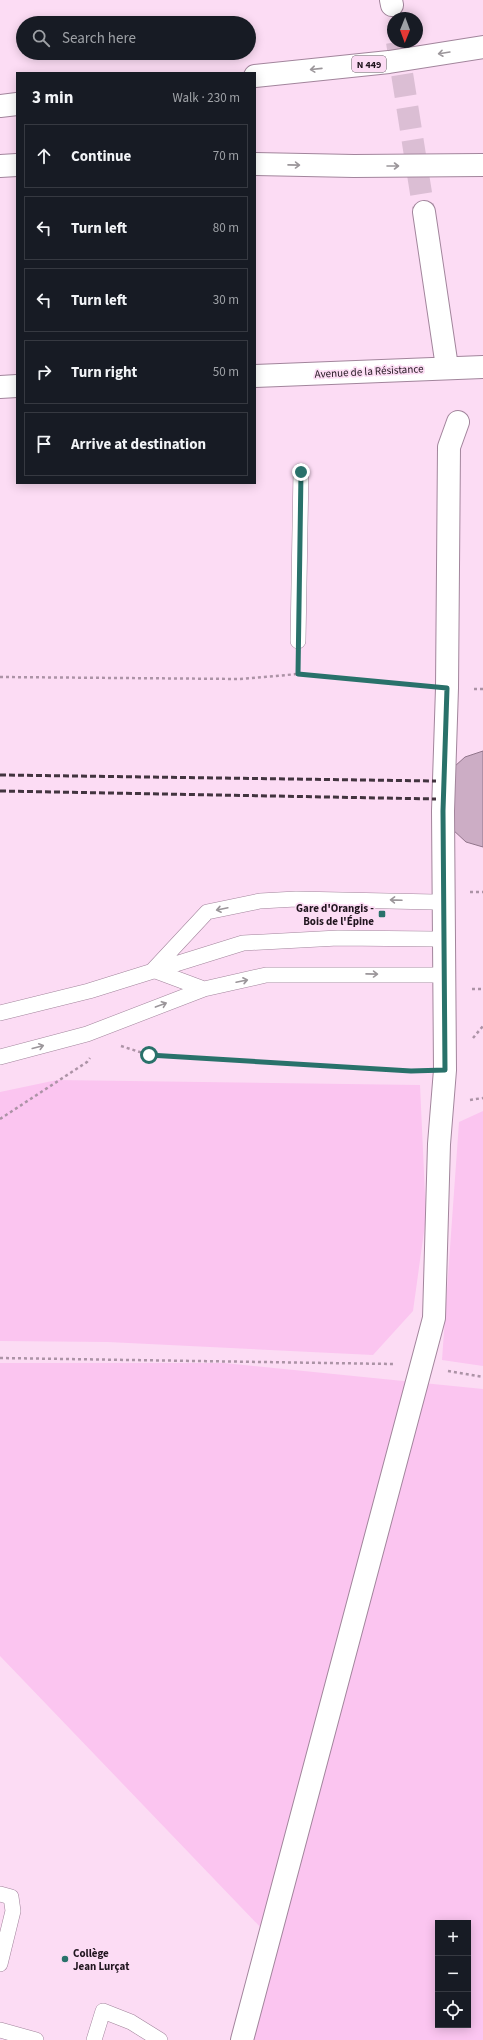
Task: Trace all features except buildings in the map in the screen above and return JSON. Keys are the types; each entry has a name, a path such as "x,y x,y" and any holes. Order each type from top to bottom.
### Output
{"street":[{"name":"N 449","path":"256,76 389,62 483,47"},
{"path":"0,106 16,104"},
{"path":"256,164 354,166 483,165"},
{"path":"0,166 16,165"},
{"path":"424,212 447,367"},
{"name":"Avenue de la Résistance","path":"256,376 447,367 483,367"},
{"path":"0,387 16,386"},
{"path":"242,2040 434,1318 439,1144 445,1070 443,811 447,688 449,446 458,422"}],"lane":[{"path":"298,641 301,472"},
{"path":"152,970 207,912 260,901 296,899 435,902"},
{"path":"0,1013 89,991 152,970 243,943 338,938 435,939"},
{"path":"152,970 204,989"},
{"path":"0,1057 87,1034 204,989 266,975 434,975"},
{"path":"0,1894 11,1897 13,1911 0,1964"},
{"path":"94,2040 103,2011 131,2022 160,2040"},
{"path":"0,2030 36,2040"}],"path":[{"path":"298,641 298,674"},
{"path":"0,677 240,679 298,674 447,688 483,689"},
{"path":"119,1046 149,1055 411,1071 445,1070"},
{"path":"0,1119 87,1062 91,1057"},
{"path":"0,1358 422,1364 454,1373 483,1377"}],"shaded area":[{"path":"57,1080 420,1085 426,1217 413,1311 373,1355 108,1342 0,1341 0,1092"},
{"path":"483,1111 483,1366 442,1360 459,1122"},
{"path":"0,1363 224,1363 483,1389 483,2040 238,2040 264,1931 0,1656"}],"tunnel":[{"path":"398,48 424,212"}],"railway":[{"path":"0,775 436,781"},
{"path":"0,791 436,799"}],"place":[{"name":"Gare d'Orangis - Bois de l'Épine","path":"382,914"},
{"name":"Collège Jean Lurçat","path":"65,1959"}],"route":[{"path":"149,1055 411,1071 445,1070 443,811 447,688 298,674 301,472"}]}
